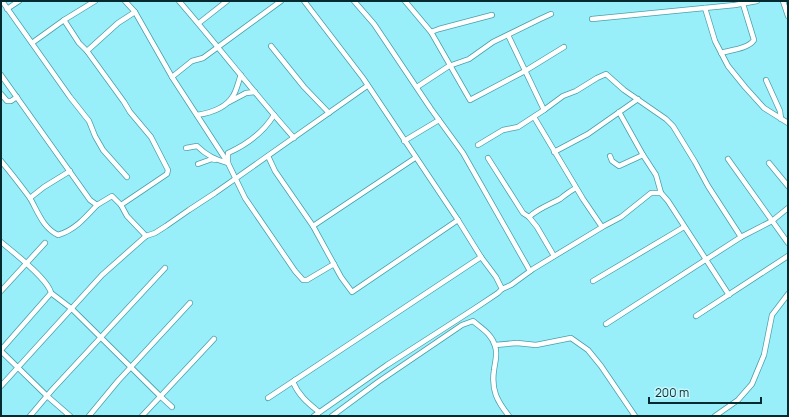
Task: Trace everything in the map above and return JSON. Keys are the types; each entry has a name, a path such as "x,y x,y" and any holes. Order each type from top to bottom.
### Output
{"street":[{"path":"2,1 88,121 103,150 126,177"},
{"path":"7,9 19,1"},
{"path":"32,43 64,20 95,1"},
{"path":"125,1 135,12 172,77 228,163 238,188 300,278 307,280 334,264"},
{"path":"179,1 294,138"},
{"path":"199,23 227,1"},
{"path":"172,77 192,61 203,58 281,1"},
{"path":"304,1 352,63 458,220 502,289"},
{"path":"354,1 374,24 463,153 530,270"},
{"path":"405,1 431,32 449,66 470,100 525,71 564,48"},
{"path":"592,19 743,4 757,1"},
{"path":"783,1 788,16"},
{"path":"721,53 746,46 754,40 743,4"},
{"path":"705,8 715,42 728,66 764,108 788,123"},
{"path":"86,51 118,23 135,12"},
{"path":"417,87 449,66 469,58 488,44 552,14"},
{"path":"431,32 439,28 492,15"},
{"path":"64,20 79,43 130,112 151,137 168,170 167,174 121,205"},
{"path":"508,35 544,110"},
{"path":"271,46 304,87 329,113"},
{"path":"478,145 503,130 518,127 563,96 576,91 606,74 624,90 666,119 673,126 708,186 742,238"},
{"path":"1,75 90,200 97,205"},
{"path":"227,103 233,96 241,75"},
{"path":"766,80 780,111 781,119"},
{"path":"1,386 102,275 146,236 155,233 166,226 367,86"},
{"path":"197,115 213,111 246,93 255,92"},
{"path":"1,94 7,102 17,97"},
{"path":"554,152 588,134 638,100"},
{"path":"619,112 642,155 656,175 661,193 668,200 729,295"},
{"path":"228,163 228,153 245,146 267,126 274,115"},
{"path":"534,117 576,188 602,227"},
{"path":"404,141 439,120"},
{"path":"186,148 197,146 203,152 217,160"},
{"path":"610,156 616,165 623,166 642,155"},
{"path":"268,156 275,171 313,226 341,277 352,292 458,220"},
{"path":"313,226 415,158"},
{"path":"488,158 523,213 529,217 537,227 554,256"},
{"path":"198,164 212,159 228,163"},
{"path":"728,159 788,243"},
{"path":"1,161 30,198 47,227 52,232 58,235 73,228 97,205 112,196 121,205 127,216 146,236"},
{"path":"768,163 788,186"},
{"path":"30,198 44,187 70,171"},
{"path":"529,217 541,208 576,188"},
{"path":"314,416 387,365 502,289 511,285 530,270 628,212 651,193 661,193"},
{"path":"606,324 706,260 772,221 788,208"},
{"path":"593,281 684,227"},
{"path":"1,242 26,264 51,293 72,309 172,406"},
{"path":"1,291 45,243"},
{"path":"696,316 788,256"},
{"path":"268,398 481,257"},
{"path":"30,416 165,268"},
{"path":"51,293 1,350 47,396 70,416"},
{"path":"715,416 738,400 752,384 764,354 772,315 788,294"},
{"path":"89,416 118,381 190,303"},
{"path":"332,416 378,382 468,322 472,321 488,332 495,345 497,358 493,383 497,400 509,416"},
{"path":"495,345 517,343 536,345 571,338 588,350 601,366 635,416"},
{"path":"142,416 214,339"},
{"path":"296,379 293,382 296,389 303,399 319,412"}]}
